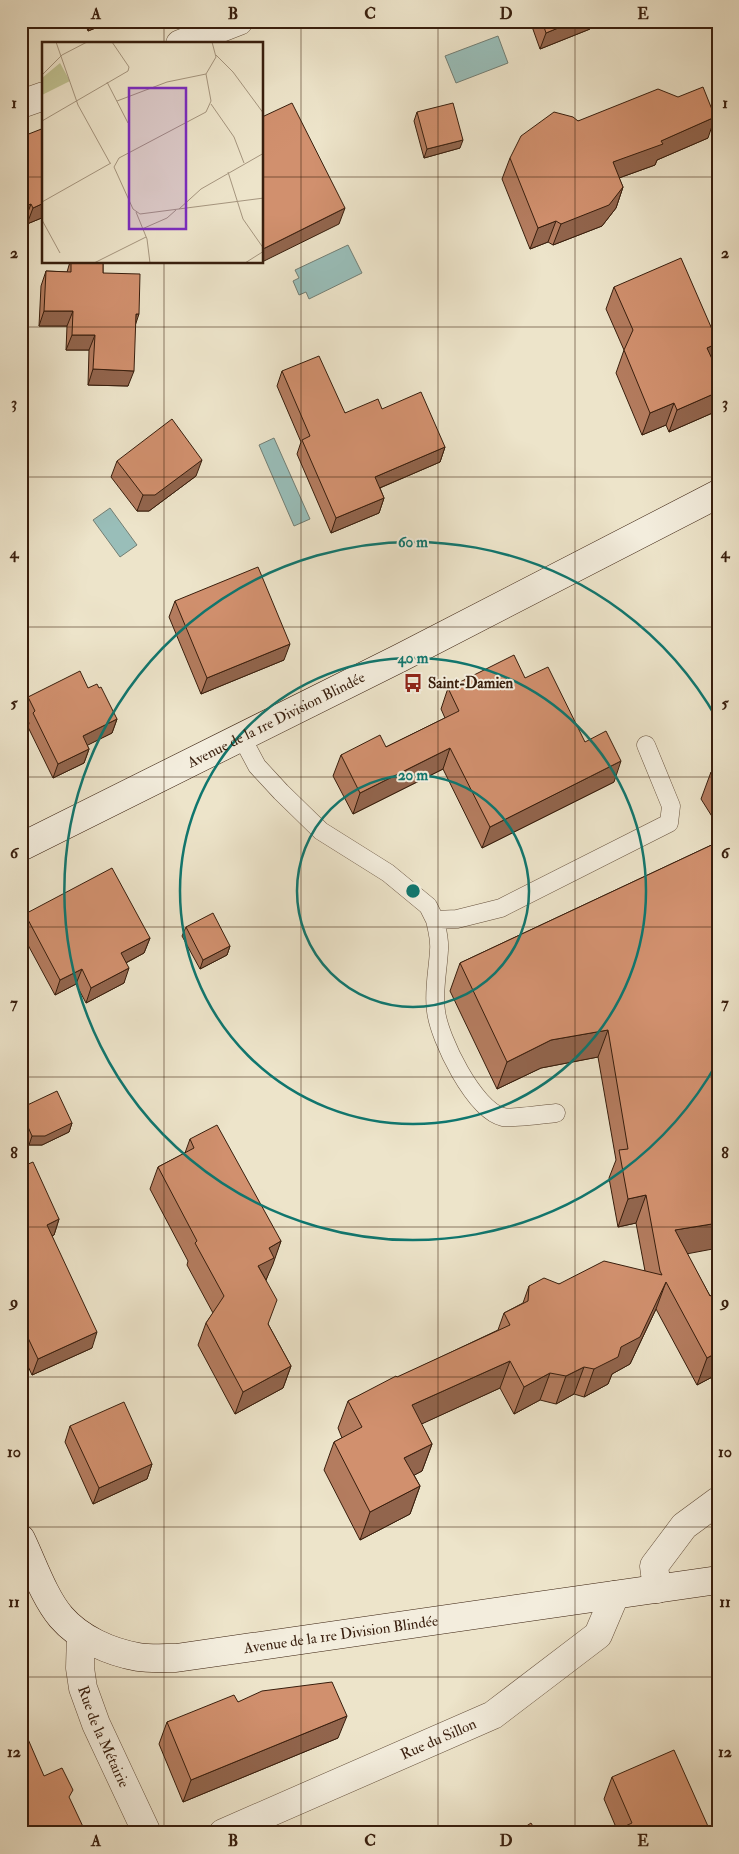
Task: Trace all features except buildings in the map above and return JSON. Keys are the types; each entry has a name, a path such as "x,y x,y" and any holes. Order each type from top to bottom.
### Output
{"main road":[{"path":"185,42 239,21"},
{"path":"21,104 42,97"},
{"name":"Avenue de la 1re Division Blindée","path":"21,847 409,654 718,494"},
{"path":"657,1589 654,1566 684,1526 718,1500"},
{"name":"Avenue de la 1re Division Blindée","path":"21,1539 49,1599 61,1617 81,1635 113,1651 140,1657 176,1658 718,1580"},
{"name":"Rue du Sillon","path":"223,1833 493,1715 598,1635 614,1594"},
{"name":"Rue de la Métairie","path":"81,1635 80,1668 82,1688 96,1724 147,1833"}],"lane":[{"path":"241,736 257,766 280,792 321,831 388,873 428,906 435,920 440,948 435,990 438,1026 446,1045 470,1088 484,1106 503,1118 556,1113"},
{"path":"435,920 457,919 501,908 669,823 671,806 646,745"}],"water":[{"path":"498,36 508,63 456,83 445,56"},
{"path":"348,245 362,273 309,299 306,292 299,295 293,281 299,278 295,270"},
{"path":"274,438 310,519 294,526 259,445"},
{"path":"110,508 137,545 120,557 93,520"}],"place":[{"name":"Saint-Damien","path":"413,683"}]}
